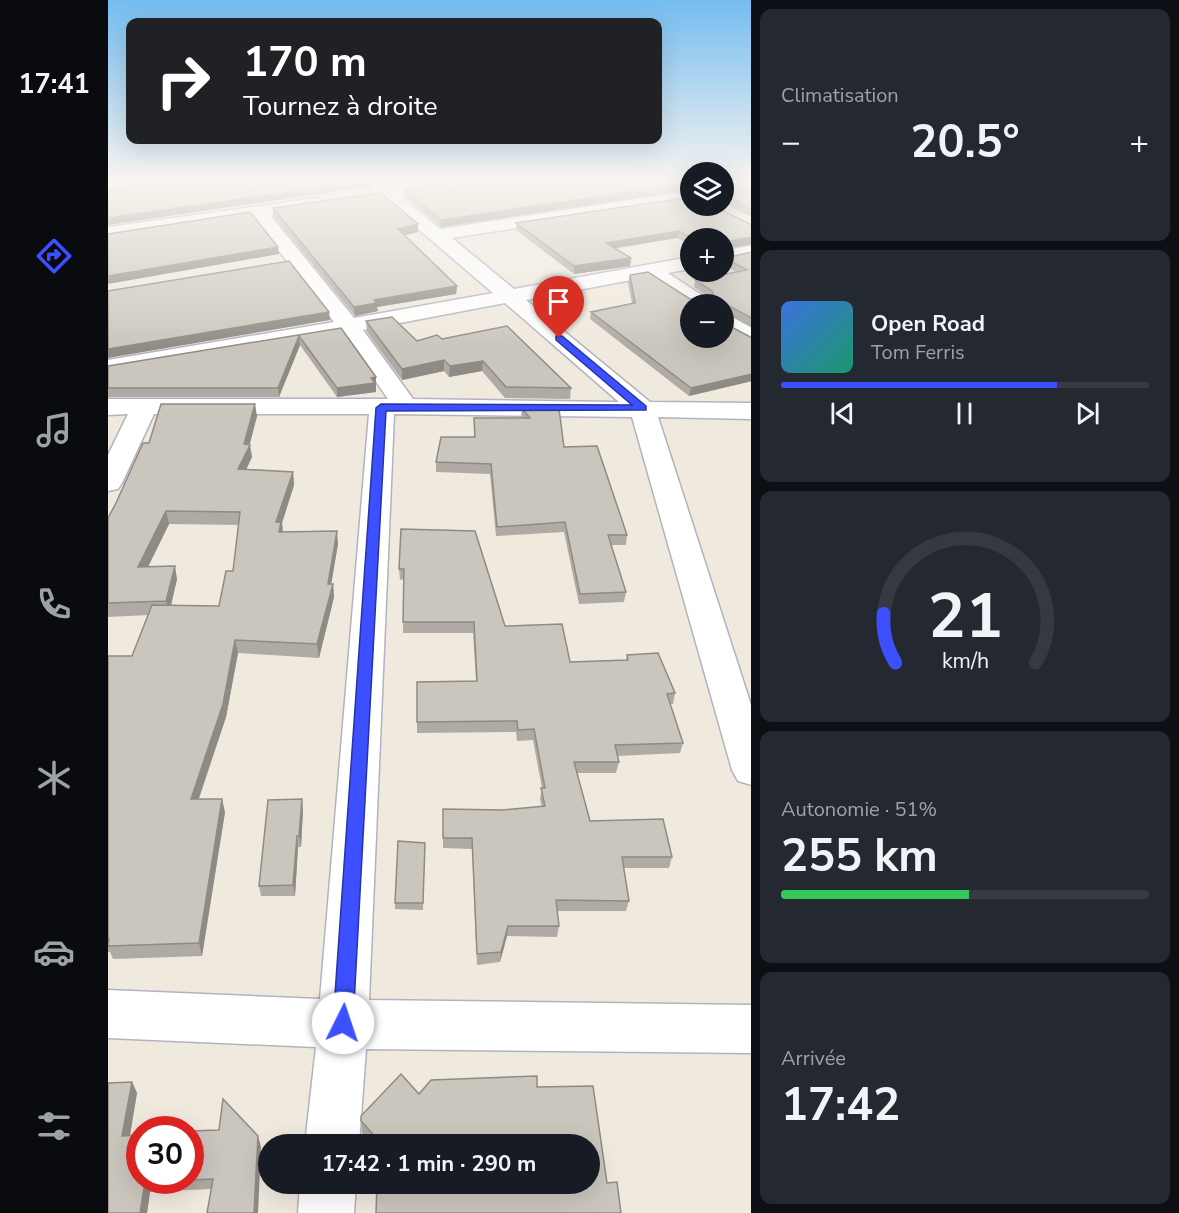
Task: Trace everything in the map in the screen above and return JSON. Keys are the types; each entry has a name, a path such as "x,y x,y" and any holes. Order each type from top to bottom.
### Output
{"street":[{"path":"276,237 349,326 394,407 333,1134"},
{"path":"439,237 642,408 751,767"},
{"path":"734,254 751,251"},
{"path":"271,264 294,260"},
{"path":"108,367 349,326 680,265"},
{"path":"650,270 687,294"},
{"path":"734,326 751,337"},
{"path":"108,407 642,408 751,411"},
{"path":"108,483 144,408"},
{"path":"108,1014 343,1023 751,1029"},
{"path":"326,1213 327,1194"}],"building":[{"path":"108,237 270,237 278,247 108,276"},
{"path":"296,237 406,237 457,286 374,300 377,303 354,307"},
{"path":"534,237 645,237 606,243 631,258 574,266"},
{"path":"734,237 751,237 734,240"},
{"path":"751,252 751,317 734,309 734,294 713,294 698,282 734,282 734,272 747,270 734,263 734,256"},
{"path":"289,261 329,312 108,349 108,291"},
{"path":"648,272 682,294 680,294 680,348 734,348 734,328 751,337 751,374 691,388 591,312 635,303 630,275"},
{"path":"392,317 417,341 437,335 442,339 507,326 571,388 506,387 483,361 450,366 444,360 402,369 366,321"},
{"path":"341,328 376,377 371,378 375,383 337,388 299,336 278,388 108,388 108,366"},
{"path":"161,404 255,404 244,444 250,445 238,469 293,472 276,522 281,522 279,532 337,531 328,584 333,584 317,644 235,640 223,704 191,799 222,799 199,943 108,946 108,656 132,656 152,605 219,606 226,571 233,571 240,512 166,511 138,567 175,566 166,601 108,603 108,518 143,443 149,443"},
{"path":"522,409 559,409 564,447 597,446 627,535 608,535 626,592 580,594 565,522 497,527 491,464 436,462 441,437 475,437 474,418 530,418"},
{"path":"401,529 475,531 505,626 562,624 570,662 628,660 627,655 658,653 675,693 667,694 683,743 615,745 619,762 574,762 590,821 663,819 672,857 622,857 629,901 556,900 559,926 508,926 501,952 477,954 472,838 443,838 443,809 503,810 545,806 541,788 545,788 534,729 518,730 517,721 417,722 417,682 477,681 474,622 403,622 404,569 399,569"},
{"path":"302,799 293,885 259,886 268,800"},
{"path":"398,841 425,843 423,903 395,903"},
{"path":"401,1074 419,1094 431,1080 537,1076 537,1087 593,1086 600,1134 373,1134 361,1121 361,1116"},
{"path":"132,1082 122,1136 126,1136 126,1194 143,1194 140,1213 108,1213 108,1083"},
{"path":"223,1099 258,1136 254,1213 207,1213 213,1179 204,1179 204,1131 219,1130"},
{"path":"600,1134 607,1183 617,1182 621,1213 376,1213 377,1194 600,1194"}],"route":[{"path":"343,1023 381,408 406,406 642,408 559,338"}]}
